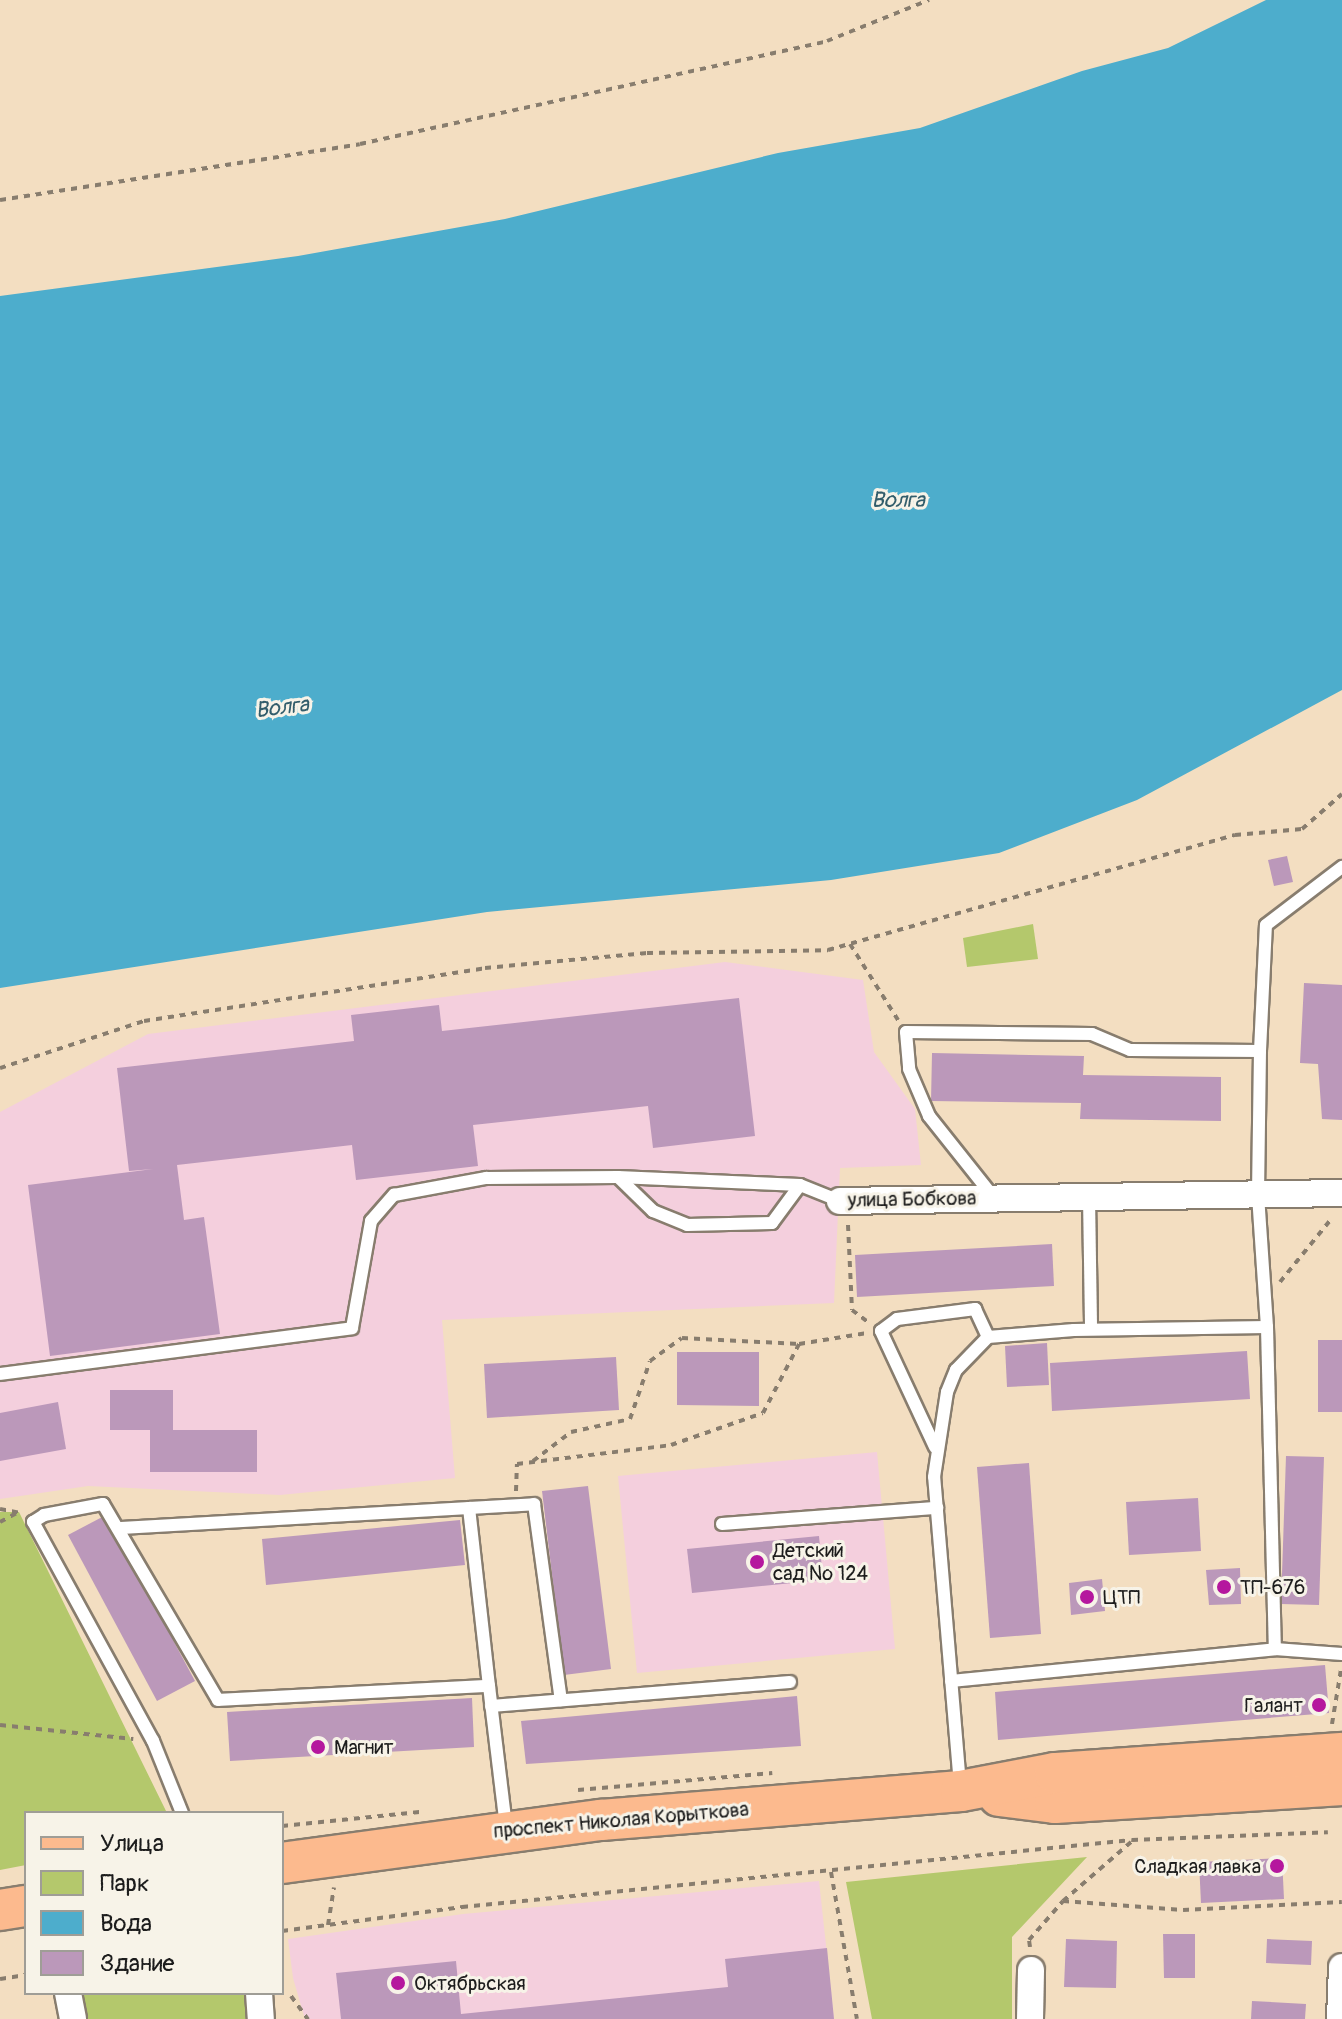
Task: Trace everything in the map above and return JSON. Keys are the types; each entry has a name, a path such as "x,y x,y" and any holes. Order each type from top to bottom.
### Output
{"main road":[{"name":"проспект Николая Корыткова","path":"284,1863 506,1830 961,1791 1055,1773 1337,1740"},
{"name":"проспект Николая Корыткова","path":"961,1791 1055,1803 1342,1785"},
{"path":"0,1910 24,1906"}],"street":[{"name":"улица Бобкова","path":"843,1201 1258,1194 1341,1200"},
{"path":"1340,2019 1342,1967"},
{"path":"1030,2019 1031,1970"},
{"path":"68,1995 73,2019"},
{"path":"259,1995 261,2019"}],"lane":[{"path":"1275,1649 1267,1304 1258,1194 1266,925 1342,867"},
{"path":"995,1199 929,1116 909,1069 906,1032 1092,1034 1130,1050 1260,1051"},
{"path":"618,1177 653,1211 687,1225 772,1223 800,1185"},
{"name":"улица Бобкова","path":"0,1374 352,1328 371,1221 394,1195 486,1178 618,1177 800,1185 843,1201"},
{"path":"1089,1197 1091,1329"},
{"path":"935,1447 881,1331 897,1319 975,1309 988,1337"},
{"path":"961,1791 937,1508 935,1447 956,1370 988,1337 1091,1329 1267,1327"},
{"path":"181,1811 153,1741 33,1522 44,1515 103,1504 121,1528 218,1700 489,1686"},
{"path":"121,1528 534,1504 561,1700"},
{"path":"469,1508 506,1830"},
{"path":"722,1524 937,1508"},
{"path":"951,1681 1275,1649 1342,1654"},
{"path":"491,1706 790,1682"}],"path":[{"path":"0,200 360,144 827,41 929,0"},
{"path":"0,1068 144,1021 485,968 647,953 828,950 1235,835 1302,829 1342,794"},
{"path":"850,944 906,1032"},
{"path":"1267,1304 1341,1200"},
{"path":"843,1201 852,1310 881,1331"},
{"path":"532,1462 571,1432 630,1419 650,1361 682,1338 799,1344 881,1331"},
{"path":"515,1505 517,1464 671,1445 763,1413 799,1344"},
{"path":"0,1522 19,1512"},
{"path":"1337,1740 1342,1665"},
{"path":"0,1725 153,1741"},
{"path":"284,1931 477,1905 1132,1840 1328,1832"},
{"path":"1031,1970 1029,1940 1063,1901 1132,1840"},
{"path":"831,1872 857,2019"},
{"path":"328,1925 335,1880"},
{"path":"1063,1901 1183,1910 1342,1902"},
{"path":"0,1979 24,1975"},
{"path":"291,1996 308,2019"}],"shaded area":[{"path":"725,962 863,980 874,1052 915,1109 921,1165 840,1168 834,1303 442,1320 455,1478 280,1495 88,1486 0,1499 0,1112 148,1034"},
{"name":"Детский сад № 124","path":"877,1452 895,1649 637,1673 618,1476"},
{"path":"819,1881 834,2019 305,2019 293,1978 288,1939 463,1914"}],"green space":[{"path":"1033,924 1038,959 967,967 963,938"},
{"path":"0,1512 19,1512 166,1811 24,1811 24,1865 0,1870"},
{"path":"1087,1857 1012,1937 1012,2019 872,2019 846,1882"},
{"path":"78,1995 249,1995 252,2019 83,2019"}],"water":[{"name":"Волга","path":"1266,0 1342,0 1342,690 1137,800 999,853 831,880 487,912 0,988 0,296 298,256 505,219 778,153 920,128 1082,71 1168,48"}],"building":[{"path":"1287,856 1293,882 1274,886 1268,860"},
{"path":"1304,983 1342,985 1342,1120 1322,1119 1318,1064 1300,1063"},
{"path":"739,998 755,1136 653,1148 648,1106 473,1125 478,1166 356,1180 352,1145 177,1165 184,1220 204,1217 220,1334 50,1356 28,1185 153,1169 129,1171 117,1068 354,1041 351,1015 439,1005 442,1031"},
{"path":"932,1053 1084,1056 1083,1075 1221,1077 1221,1121 1080,1119 1081,1103 931,1101"},
{"path":"1052,1244 1054,1286 857,1297 855,1255"},
{"path":"1318,1340 1342,1340 1342,1412 1318,1412"},
{"path":"1047,1343 1049,1385 1007,1387 1005,1346"},
{"path":"1247,1351 1250,1399 1052,1411 1050,1363"},
{"path":"677,1352 759,1352 759,1406 677,1405"},
{"path":"616,1357 619,1410 487,1418 484,1364"},
{"path":"110,1390 173,1390 173,1430 257,1430 257,1472 150,1472 150,1430 110,1430"},
{"path":"58,1402 66,1449 0,1461 0,1413"},
{"path":"1286,1456 1324,1457 1319,1605 1281,1604"},
{"path":"1029,1463 1041,1634 990,1638 977,1467"},
{"path":"588,1486 611,1669 564,1675 542,1491"},
{"path":"1198,1498 1201,1551 1129,1555 1126,1502"},
{"path":"106,1515 195,1681 157,1701 68,1535"},
{"path":"460,1520 465,1565 266,1585 262,1539"},
{"path":"819,1536 823,1580 692,1593 687,1549"},
{"name":"ТП-676","path":"1240,1568 1241,1604 1209,1605 1206,1570"},
{"name":"ЦТП","path":"1102,1579 1105,1611 1071,1615 1069,1583"},
{"path":"1325,1665 1329,1713 998,1740 995,1692"},
{"path":"797,1696 801,1746 526,1764 521,1721"},
{"path":"472,1698 474,1747 230,1761 227,1712"},
{"path":"1282,1858 1284,1899 1201,1903 1199,1862"},
{"path":"1163,1934 1195,1934 1195,1978 1164,1978"},
{"path":"1066,1939 1117,1941 1116,1988 1064,1987"},
{"path":"1267,1939 1312,1941 1311,1965 1266,1963"},
{"path":"827,1948 834,2019 341,2019 336,1973 456,1961 461,2014 728,1987 725,1959"},
{"path":"1252,2001 1306,2004 1305,2019 1251,2019"}],"place":[{"name":"Детский сад № 124","path":"757,1562"},
{"name":"ТП-676","path":"1224,1587"},
{"name":"ЦТП","path":"1087,1597"},
{"name":"Галант","path":"1319,1705"},
{"name":"Магнит","path":"318,1747"},
{"name":"Сладкая лавка","path":"1277,1866"},
{"name":"Октябрьская","path":"398,1983"}]}
